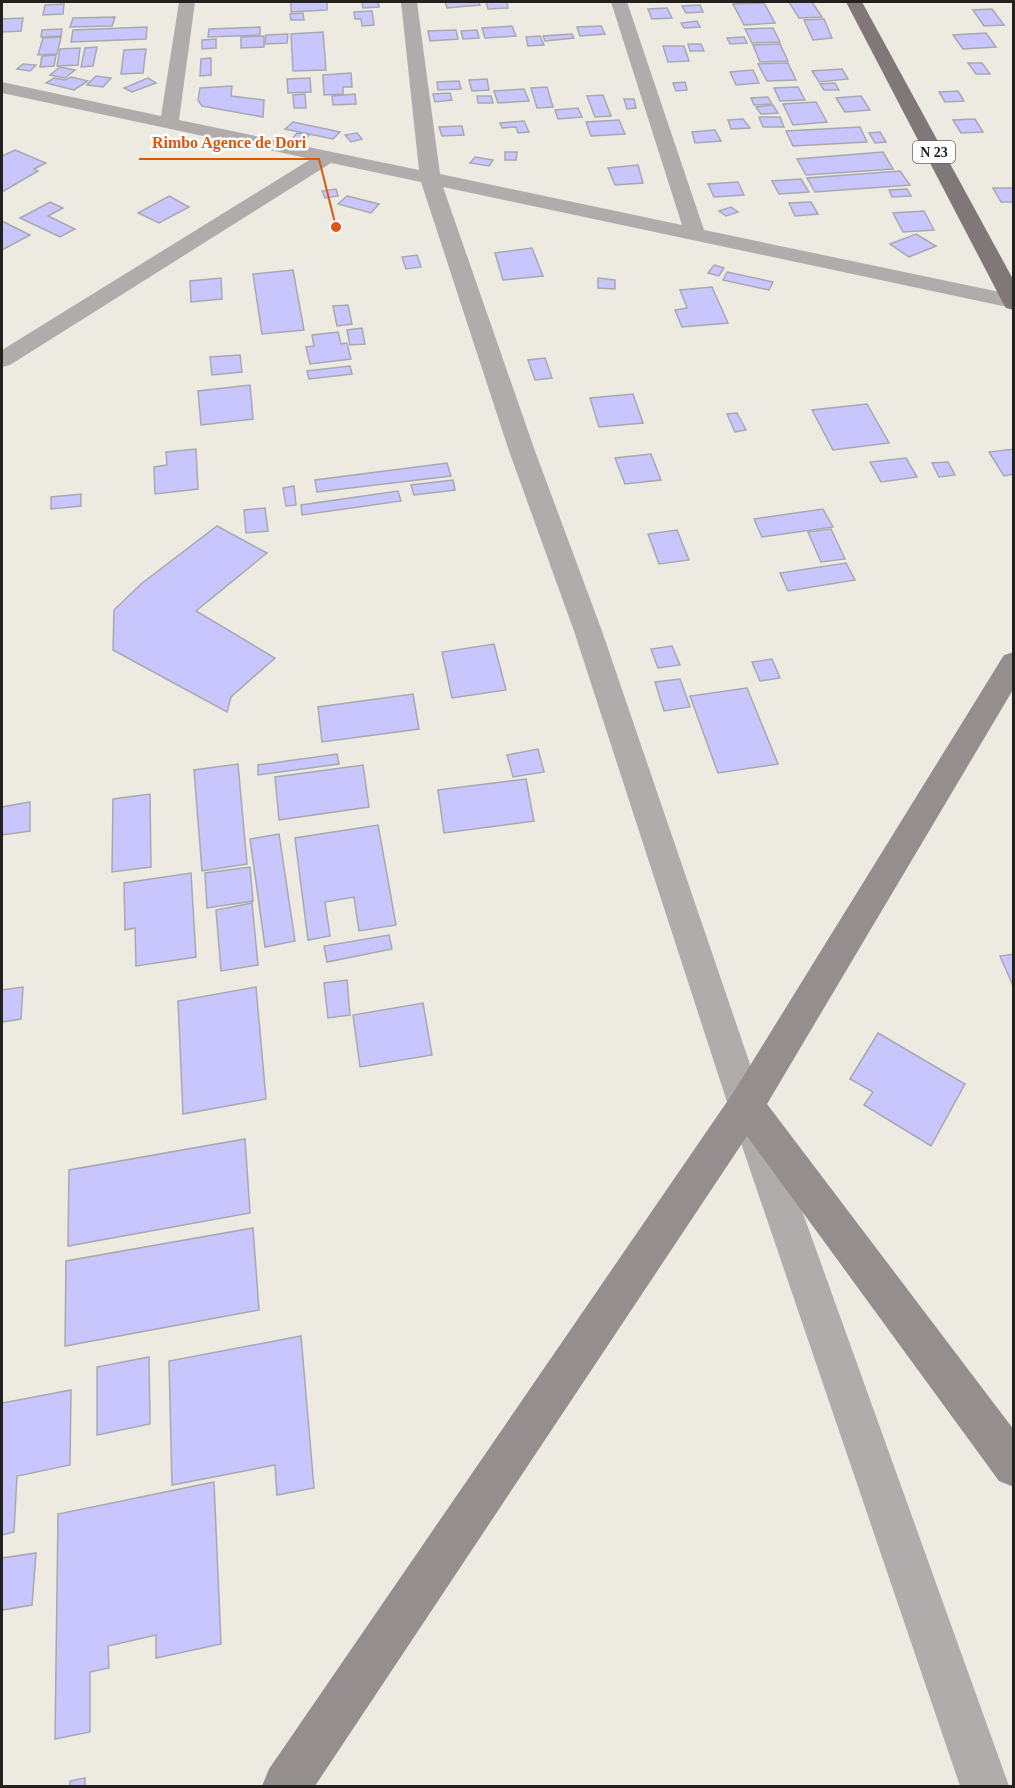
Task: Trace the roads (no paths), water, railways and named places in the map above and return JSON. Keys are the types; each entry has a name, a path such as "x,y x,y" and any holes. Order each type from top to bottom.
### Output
{"main road":[{"name":"N 23","path":"854,2 1013,302"},
{"path":"286,1786 746,1104 1014,662"},
{"path":"746,1104 1014,1466"}],"street":[{"path":"169,123 187,2"},
{"path":"409,2 430,178 522,451 592,642 746,1104 985,1786"},
{"path":"619,2 694,234"},
{"path":"2,88 1013,302"},
{"path":"2,360 328,157"}],"place":[{"name":"Rimbo Agence de Dori","path":"336,227"}]}
